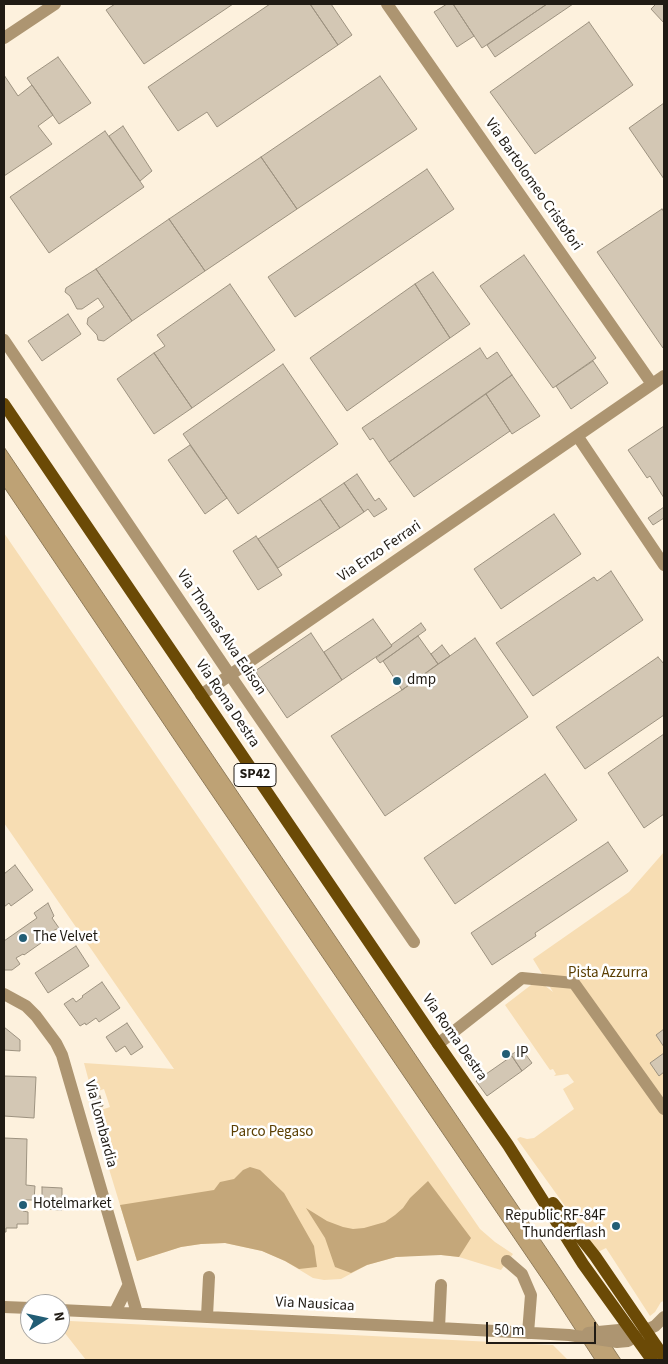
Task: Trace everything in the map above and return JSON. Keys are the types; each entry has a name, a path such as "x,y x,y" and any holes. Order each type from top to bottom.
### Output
{"main road":[{"name":"Via Roma Destra","path":"4,404 508,1145 583,1264 611,1303 664,1357"},
{"name":"Via Roma Destra","path":"508,1145 595,1256 659,1360"},
{"name":"Via Roma Destra","path":"601,1289 612,1294 641,1333 652,1360"}],"street":[{"path":"4,38 55,4"},
{"name":"Via Bartolomeo Cristofori","path":"387,4 652,384"},
{"name":"Via Thomas Alva Edison","path":"4,340 230,675 414,942"},
{"name":"Via Enzo Ferrari","path":"201,695 664,376"},
{"path":"578,437 664,565"},
{"path":"438,1044 522,978 574,983 664,1109"},
{"name":"Via Lombardia","path":"4,994 26,1006 36,1016 56,1043 62,1055 137,1313"},
{"path":"507,1261 522,1274 531,1295 528,1333"},
{"path":"207,1316 209,1277"},
{"path":"439,1328 441,1285"},
{"path":"115,1312 128,1286"},
{"path":"607,1331 612,1322 611,1303"},
{"path":"4,1307 20,1308"},
{"name":"Via Nausicaa","path":"70,1310 569,1335 617,1342 628,1341 641,1333"},
{"path":"641,1333 655,1326 664,1318"},
{"name":"Via Nausicaa","path":"569,1335 619,1330 641,1333"}],"green space":[{"name":"Parco Pegaso","path":"4,533 480,1229 513,1254 501,1270 459,1257 423,1255 396,1257 367,1265 341,1279 324,1280 313,1278 285,1261 262,1251 225,1243 181,1247 137,1261 92,1113 110,1107 104,1089 92,1093 84,1063 174,1069 4,823"},
{"name":"Pista Azzurra","path":"664,852 664,1301 661,1302 650,1316 606,1248 598,1252 517,1139 520,1137 534,1138 574,1109 563,1089 574,1082 568,1074 554,1076 556,1074 553,1069 550,1070 505,1005 531,985 544,985 553,992 533,959 629,892"},
{"path":"70,1321 553,1345 568,1360 86,1360 70,1340"}],"shaded area":[{"path":"4,447 621,1360 595,1360 549,1289 180,748 4,487"},
{"path":"250,1167 260,1170 284,1193 314,1246 317,1267 299,1269 262,1251 225,1243 181,1247 137,1261 120,1205 214,1190 220,1182 234,1179 243,1170"},
{"path":"428,1181 471,1238 459,1257 441,1255 396,1257 367,1265 351,1273 335,1267 325,1238 306,1208 327,1221 343,1227 353,1229 364,1228 385,1222 395,1215"}],"building":[{"path":"115,4 233,4 144,64 106,10"},
{"path":"270,4 310,4 338,45 217,127 207,112 178,131 148,87"},
{"path":"310,4 331,4 352,35 338,45"},
{"path":"447,4 453,4 474,36 457,47 434,12"},
{"path":"453,4 547,4 482,48"},
{"path":"547,4 573,4 495,57 487,45"},
{"path":"656,4 664,4 664,23 651,9"},
{"path":"589,22 633,85 535,154 490,92"},
{"path":"58,57 91,103 59,124 27,78"},
{"path":"4,75 18,96 32,85 53,115 38,126 52,144 4,176"},
{"path":"380,76 417,129 297,209 261,157"},
{"path":"664,103 664,179 629,128"},
{"path":"123,126 152,171 140,181 109,136"},
{"path":"105,131 144,187 49,253 10,197"},
{"path":"261,157 297,209 205,271 169,219"},
{"path":"427,169 454,209 295,317 268,277"},
{"path":"662,209 664,212 663,348 597,252"},
{"path":"169,219 205,271 132,321 96,269"},
{"path":"524,255 596,358 553,388 480,286"},
{"path":"96,269 132,321 104,341 98,340 97,335 87,324 88,318 104,307 98,298 82,309 77,309 70,296 65,292 66,288"},
{"path":"433,272 470,324 450,338 415,284"},
{"path":"230,284 275,350 192,408 154,353 165,346 157,335"},
{"path":"415,284 450,338 347,411 310,358"},
{"path":"68,314 81,334 42,361 28,341"},
{"path":"480,348 487,359 497,352 512,375 389,462 373,438 370,440 362,428"},
{"path":"154,353 192,408 154,434 117,379"},
{"path":"593,361 608,383 571,409 556,386"},
{"path":"283,364 338,444 238,514 183,434"},
{"path":"512,375 540,416 512,434 486,394"},
{"path":"486,394 510,431 414,497 389,462"},
{"path":"664,426 664,498 650,476 647,478 628,450"},
{"path":"190,445 227,498 205,514 168,460"},
{"path":"357,474 375,501 379,498 387,509 374,517 368,509 364,512 344,483"},
{"path":"344,483 364,512 340,528 320,499"},
{"path":"320,499 340,528 278,568 258,539"},
{"path":"664,507 664,518 653,525 648,518"},
{"path":"554,514 581,554 501,609 474,569"},
{"path":"256,536 282,575 258,590 233,551"},
{"path":"611,571 643,620 533,696 496,643 594,577 597,581"},
{"path":"373,619 392,646 342,680 324,652"},
{"path":"421,623 426,630 380,663 376,658"},
{"path":"311,633 342,680 287,718 255,671"},
{"path":"418,636 438,664 402,690 383,661"},
{"path":"475,638 528,717 385,816 331,736 402,690"},
{"path":"442,645 450,656 438,664 431,654"},
{"path":"658,657 664,664 664,715 585,769 556,727"},
{"path":"664,734 664,814 644,828 608,773"},
{"path":"545,774 577,820 455,904 424,858"},
{"path":"608,842 628,871 535,933 536,936 492,965 471,933"},
{"path":"15,865 33,890 11,906 9,903 4,907 4,874"},
{"name":"The Velvet","path":"48,903 54,916 52,918 59,928 46,934 42,930 36,936 41,943 24,955 16,958 20,964 12,970 4,970 4,941 37,918 34,913"},
{"path":"76,946 89,966 48,993 35,973"},
{"path":"102,982 120,1008 99,1022 96,1018 86,1025 85,1023 80,1026 64,1004 73,998 76,1002"},
{"path":"127,1023 143,1047 131,1055 125,1046 116,1052 106,1037"},
{"path":"4,1027 20,1040 20,1051 4,1050"},
{"path":"664,1029 664,1047 656,1035"},
{"path":"521,1048 532,1063 522,1071 511,1055"},
{"path":"664,1053 664,1072 659,1076 650,1063"},
{"path":"512,1056 522,1071 487,1096 476,1081"},
{"path":"4,1076 36,1077 34,1118 4,1116"},
{"path":"100,1096 103,1106 96,1108 92,1099"},
{"path":"4,1138 27,1139 26,1185 35,1186 34,1200 24,1200 23,1211 28,1212 28,1224 17,1224 17,1228 6,1228 6,1232 4,1232"},
{"path":"42,1187 62,1188 62,1210 42,1209"}],"place":[{"name":"dmp","path":"397,681"},
{"name":"The Velvet","path":"23,938"},
{"name":"IP","path":"506,1054"},
{"name":"Hotelmarket","path":"23,1205"},
{"name":"Republic RF-84F Thunderflash","path":"616,1226"}]}
